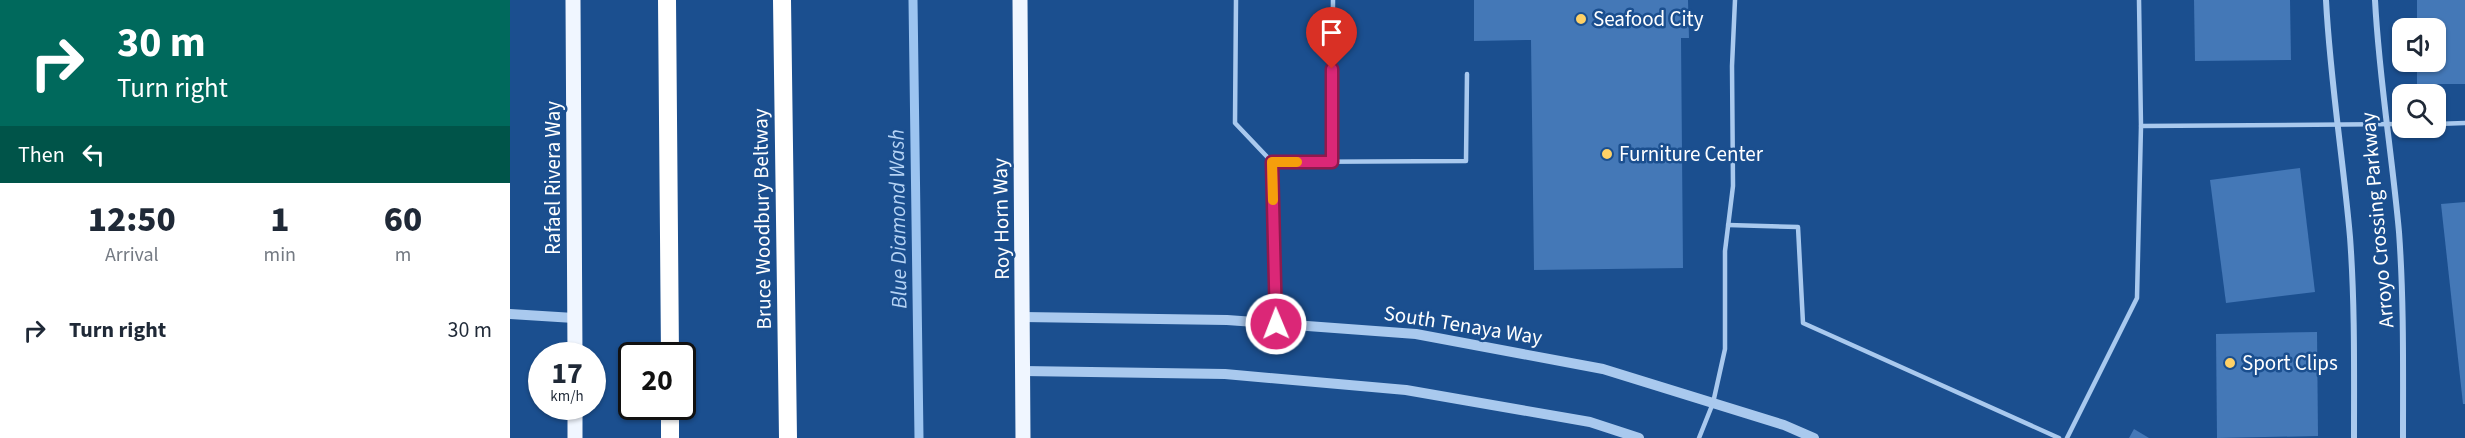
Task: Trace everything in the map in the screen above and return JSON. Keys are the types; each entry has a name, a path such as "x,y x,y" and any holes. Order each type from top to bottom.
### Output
{"highway":[{"path":"667,0 670,342"},
{"name":"Bruce Woodbury Beltway","path":"782,0 788,438"},
{"path":"670,420 670,438"}],"main road":[{"name":"Rafael Rivera Way","path":"573,0 575,342"},
{"name":"Roy Horn Way","path":"1020,0 1023,438"},
{"path":"575,420 575,438"}],"street":[{"name":"Arroyo Crossing Parkway","path":"2326,0 2329,62 2349,235 2354,304 2354,438"},
{"name":"Arroyo Crossing Parkway","path":"2375,0 2378,58 2399,230 2404,303 2403,438"},
{"path":"510,314 574,318"},
{"name":"South Tenaya Way","path":"1023,317 1227,320 1416,334 1603,369 1784,425 1814,438"},
{"path":"1023,371 1225,374 1406,390 1590,422 1639,438"}],"lane":[{"path":"1236,0 1235,123 1272,162 1276,324"},
{"path":"1332,0 1332,162"},
{"path":"1699,438 1713,403 1725,349 1725,251 1733,186 1732,66 1735,0"},
{"path":"2067,438 2137,298 2141,126 2139,0"},
{"path":"1272,162 1466,161 1467,74"},
{"path":"2446,124 2465,123"},
{"path":"2141,126 2392,124"},
{"path":"1728,225 1798,227 1803,323 2059,438"}],"building":[{"name":"Furniture Center","path":"1474,0 1688,0 1689,38 1681,38 1683,268 1534,270 1531,40 1474,41"},
{"path":"2194,0 2290,0 2291,60 2195,61"},
{"path":"2417,0 2465,0 2465,84 2417,84 2417,72 2446,72 2446,18 2417,18"},
{"path":"2300,168 2315,292 2226,303 2210,180"},
{"path":"2465,202 2465,404 2463,404 2441,204"},
{"path":"2317,332 2318,436 2217,438 2216,334"},
{"path":"2134,429 2149,438 2129,438"}],"waterway":[{"name":"Blue Diamond Wash","path":"913,0 919,438"}],"slow traffic":[{"path":"1273,200 1272,162 1297,162"}],"place":[{"name":"Seafood City","path":"1581,19"},
{"name":"Furniture Center","path":"1607,154"},
{"name":"Sport Clips","path":"2230,363"}],"route":[{"path":"1276,324 1272,162 1332,162 1332,69"}]}
